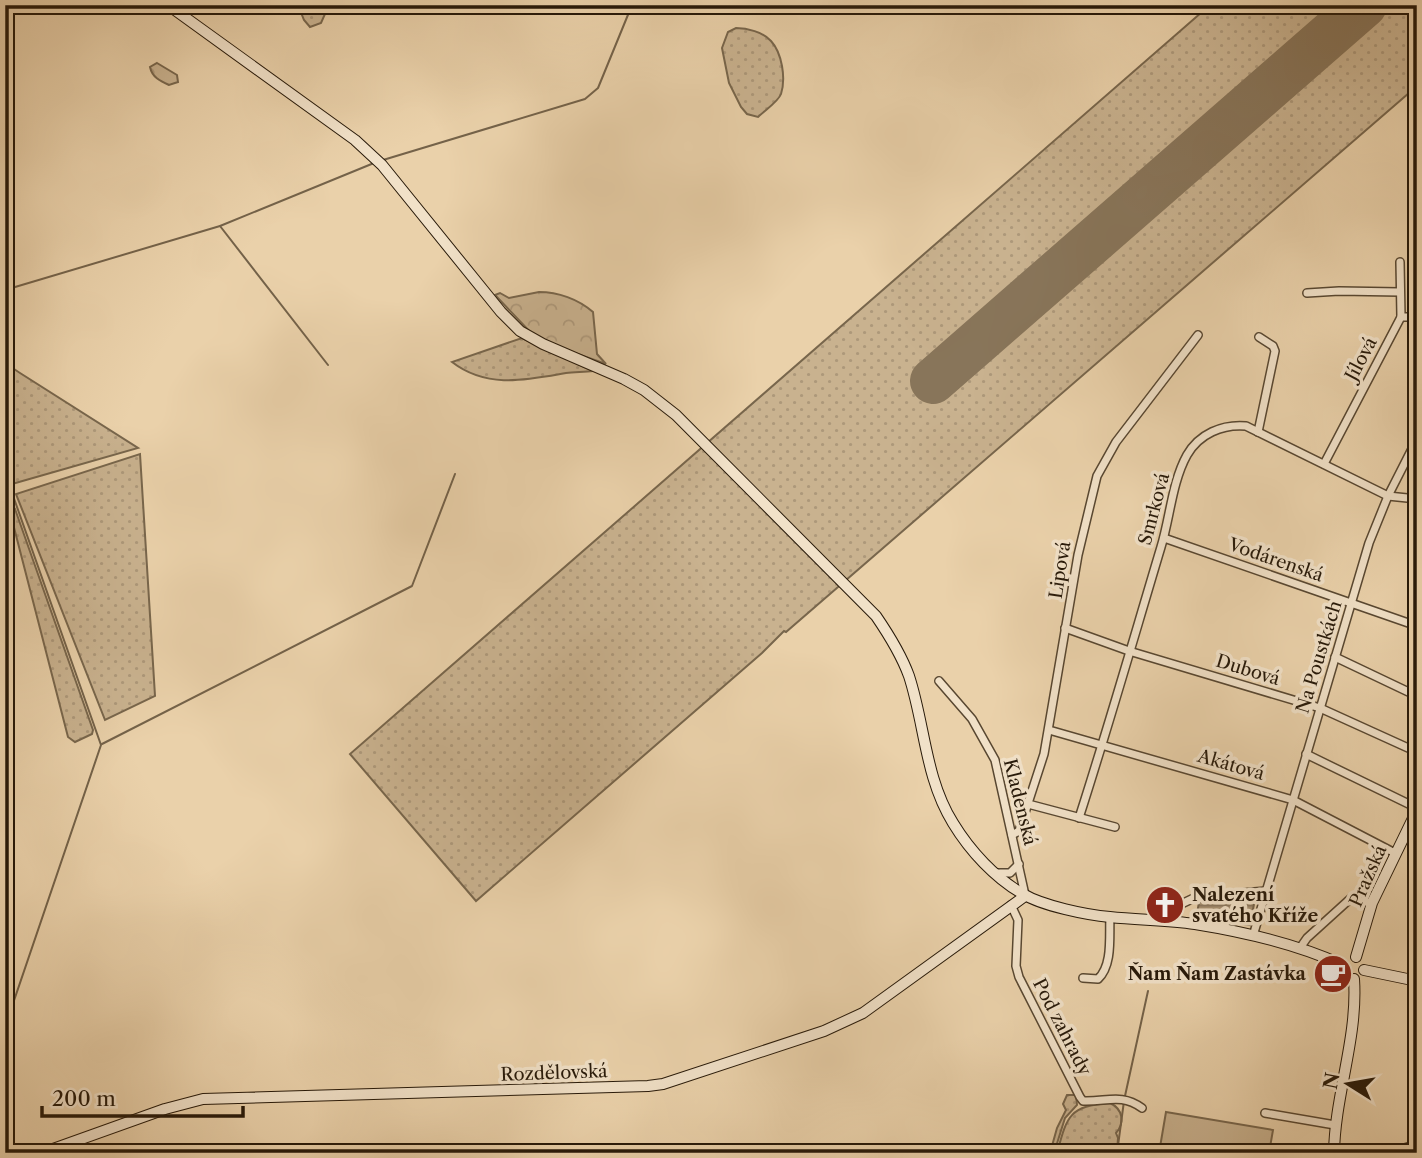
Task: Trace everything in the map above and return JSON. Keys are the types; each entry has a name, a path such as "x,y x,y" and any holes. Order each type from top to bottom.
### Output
{"street":[{"path":"168,5 355,140 373,157 501,312 520,331 543,344 624,379 644,390 677,415 876,616 896,645 909,677 935,785 952,822 972,851 995,873 1025,896 1076,912 1195,924 1300,948 1343,965"},
{"name":"Jílová","path":"1324,464 1401,317 1400,262"},
{"path":"1307,293 1400,292"},
{"path":"1401,317 1417,317"},
{"name":"Lipová","path":"1012,835 1019,831 1044,754 1087,508 1097,476 1116,442 1198,335"},
{"path":"1258,432 1275,351 1273,346 1259,337"},
{"name":"Smrková","path":"1079,818 1164,538 1180,470 1188,453 1200,439 1213,430 1233,425 1245,426 1388,496 1417,499"},
{"name":"Na Poustkách","path":"1252,936 1369,543 1388,496 1417,439"},
{"name":"Vodárenská","path":"1164,538 1417,626"},
{"name":"Dubová","path":"1065,628 1320,708 1417,752"},
{"path":"1335,657 1417,696"},
{"name":"Kladenská","path":"939,681 972,719 995,760 1025,896"},
{"name":"Akátová","path":"1049,730 1293,800 1395,853"},
{"path":"1306,754 1417,809"},
{"path":"1028,804 1115,827"},
{"name":"Pražská","path":"1356,957 1372,903 1417,809"},
{"name":"Kladenská","path":"995,873 1010,873 1019,864"},
{"path":"1171,922 1175,907 1196,897 1266,891"},
{"name":"Rozdělovská","path":"42,1153 165,1109 202,1099 648,1086 663,1083 824,1031 863,1013 1025,896"},
{"path":"1300,948 1307,938 1350,899 1372,903"},
{"name":"Pod zahrady","path":"1011,905 1018,920 1016,966 1019,977 1080,1097 1083,1101 1122,1098 1132,1100 1142,1108"},
{"path":"1083,978 1098,979 1104,972 1109,947 1110,917"},
{"path":"1356,957 1363,963 1364,970 1360,976 1354,978 1345,974 1343,965 1347,960 1356,957"},
{"path":"1364,970 1417,981"},
{"path":"1334,1153 1335,1125 1352,1034 1354,978"},
{"path":"1265,1113 1335,1125"},
{"path":"1390,1153 1417,1144"}],"green space":[{"path":"298,5 329,5 321,23 310,27"},
{"path":"1210,5 1417,5 1417,86 784,631 476,901 350,754"},
{"path":"736,28 755,31 768,38 775,46 782,66 781,94 758,117 747,114 741,107 729,83 722,48 728,32"},
{"path":"157,63 177,75 178,82 169,85 157,78 150,67"},
{"path":"539,292 568,297 593,312 597,354 606,364 534,336 495,295 500,293 509,298"},
{"path":"522,338 593,371 507,380 479,376 452,362"},
{"path":"5,363 138,448 12,484 5,463"},
{"path":"140,454 155,696 105,720 16,494"},
{"path":"15,509 93,730 92,734 75,742 68,737 10,512"},
{"path":"1067,1095 1076,1095 1077,1105 1065,1118 1054,1153 1050,1153 1057,1128 1066,1110 1063,1104"},
{"path":"1110,1103 1118,1109 1121,1116 1121,1125 1116,1133 1117,1153 1057,1153 1072,1115 1086,1107"},
{"path":"1166,1112 1273,1130 1269,1153 1159,1153"},
{"path":"314,1147 313,1153 196,1153"}],"shaded area":[{"path":"1255,899 1250,925 1200,917 1197,914 1199,902"}],"waterway":[{"path":"383,160 585,99 598,88 632,5"},
{"path":"5,290 220,226 374,163"},
{"path":"220,226 328,365"},
{"path":"5,473 101,745 5,1027"},
{"path":"102,744 412,586 455,474"},
{"path":"1125,1096 1148,991"},
{"path":"1117,1153 1124,1101"}],"runway":[{"path":"933,381 1364,5"}],"place":[{"name":"Nalezení svatého Kříže","path":"1165,905"},
{"name":"Ňam Ňam Zastávka","path":"1333,974"}]}
